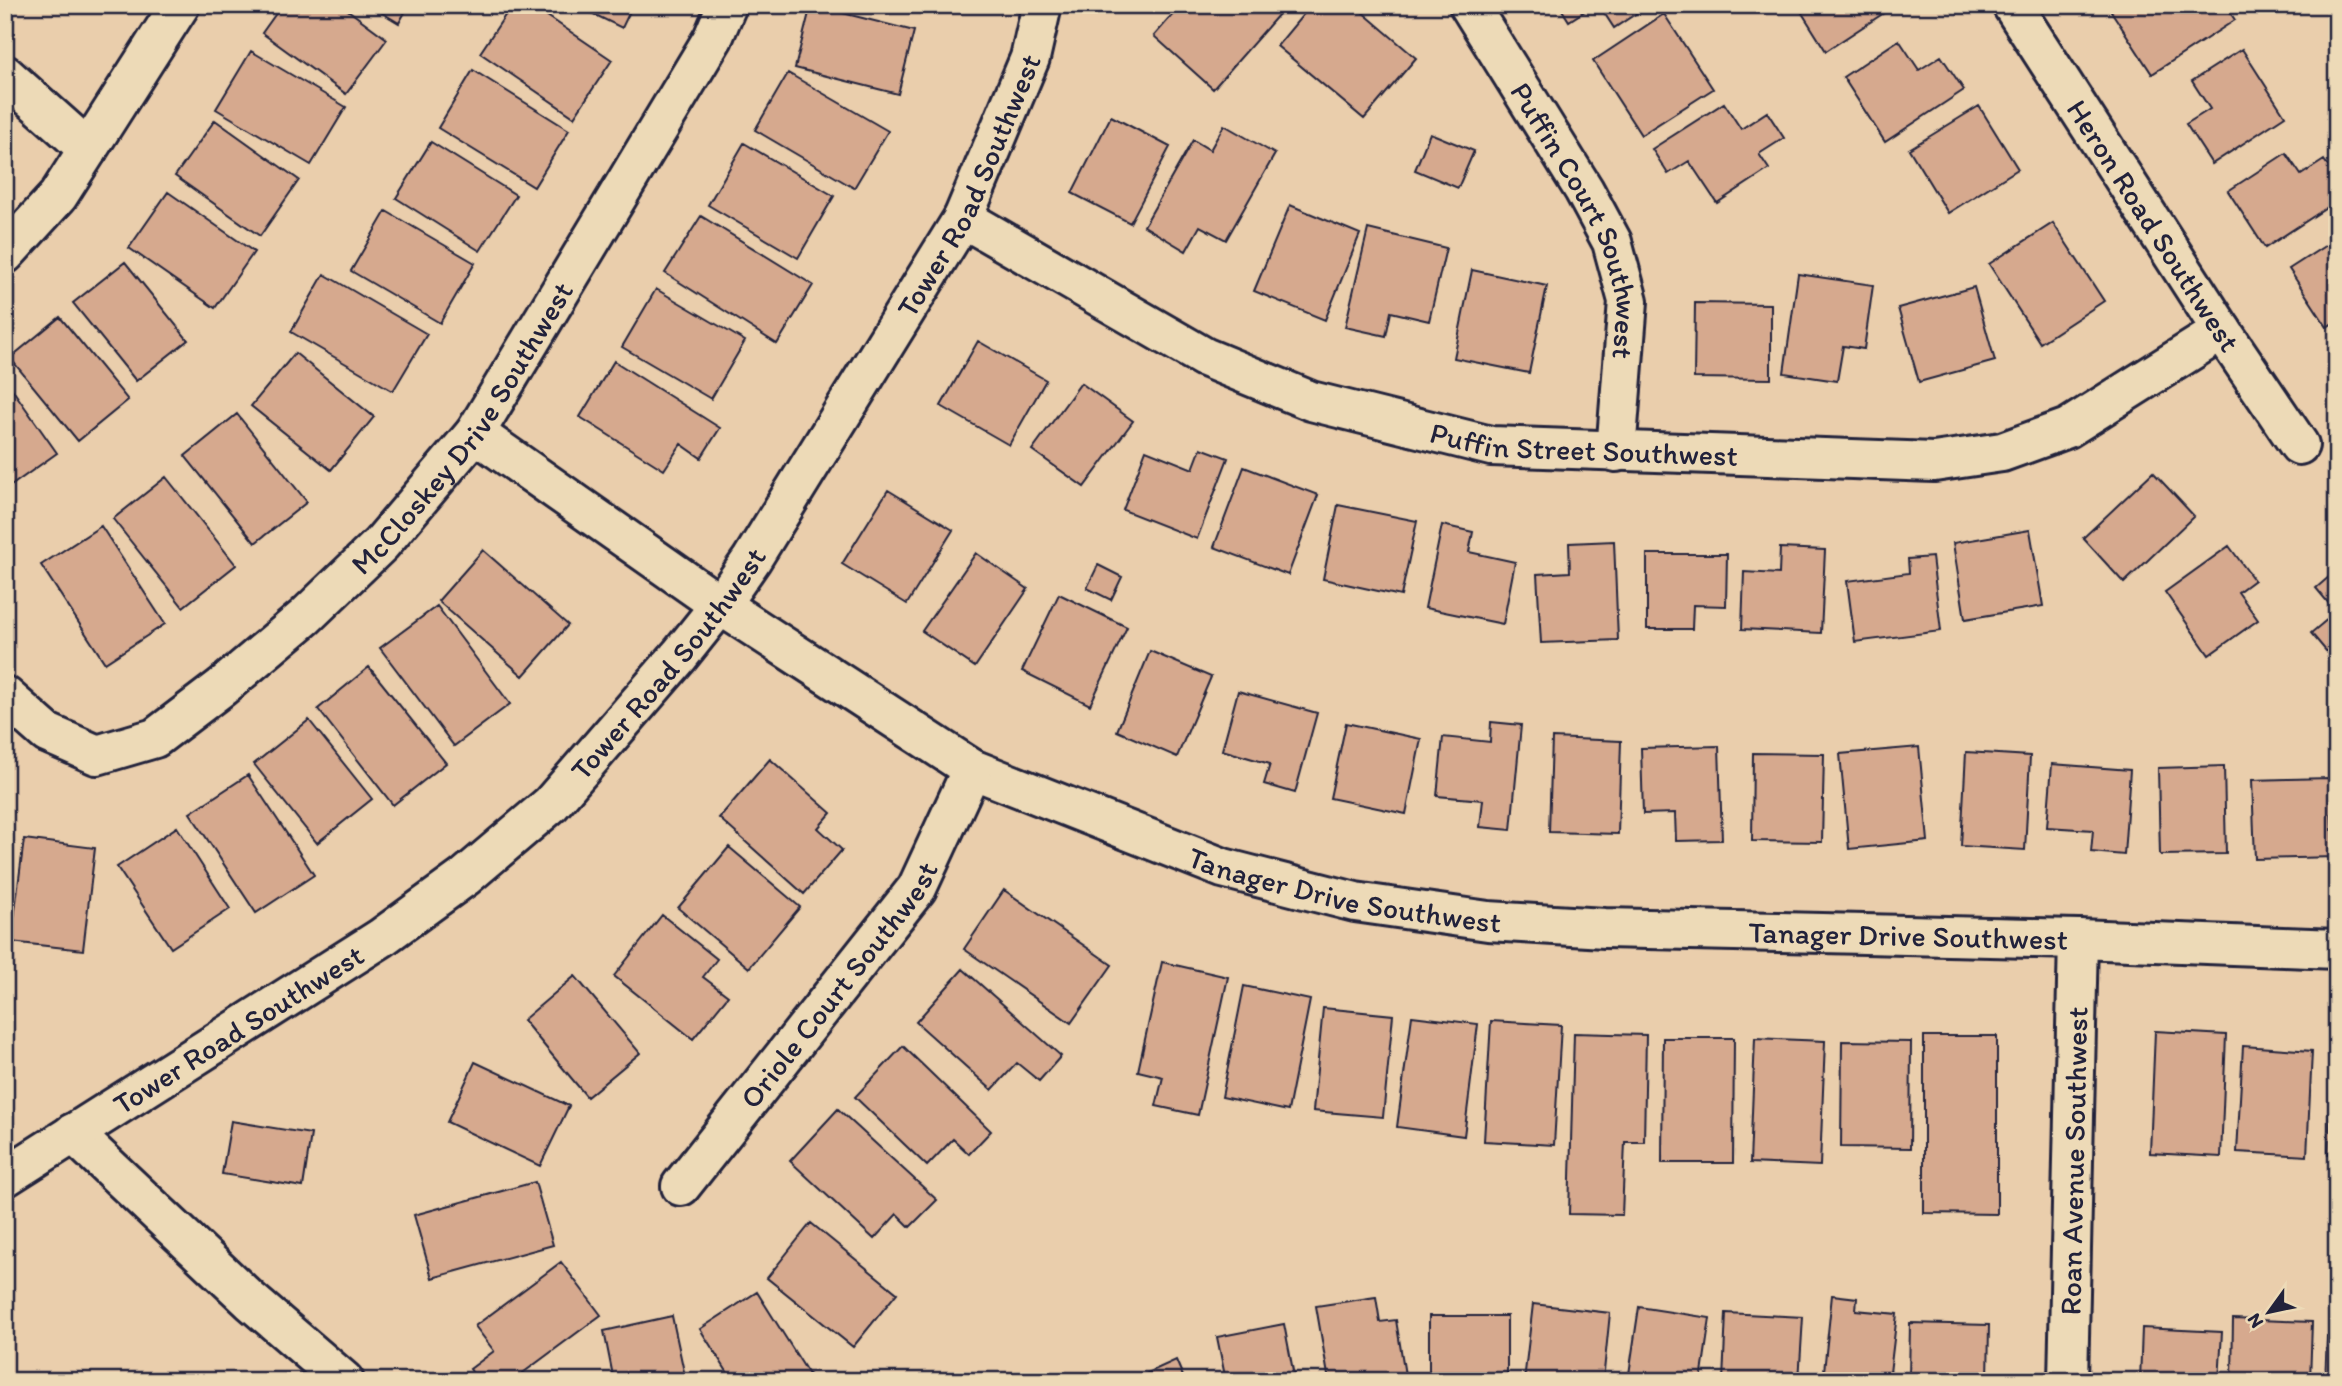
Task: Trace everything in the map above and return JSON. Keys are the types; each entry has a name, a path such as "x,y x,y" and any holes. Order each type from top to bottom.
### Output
{"street":[{"path":"5,254 58,195 180,5"},
{"name":"McCloskey Drive Southwest","path":"5,696 47,733 97,755 155,738 222,687 305,617 381,544 475,433 713,38 727,5"},
{"name":"Tower Road Southwest","path":"5,1177 382,938 465,877 551,804 720,605 752,559 963,218 1030,58 1042,5"},
{"name":"Puffin Court Southwest","path":"1469,5 1584,190 1612,242 1628,301 1616,452"},
{"name":"Heron Road Southwest","path":"2012,5 2222,331 2299,445"},
{"path":"5,75 88,149"},
{"name":"Puffin Street Southwest","path":"963,218 1204,357 1311,401 1491,446 1934,462 2002,452 2068,428 2222,331"},
{"name":"Tanager Drive Southwest","path":"475,433 720,605 972,769 1223,869 1355,902 1488,921 1605,928 2078,939 2337,949"},
{"name":"Oriole Court Southwest","path":"681,1186 916,888 972,769"},
{"name":"Roan Avenue Southwest","path":"2067,1381 2078,939"},
{"path":"73,1133 251,1301 344,1381"}],"building":[{"path":"282,5 341,5 387,39 346,94 262,33"},
{"path":"369,5 409,5 399,23"},
{"path":"512,5 531,5 612,60 574,117 480,53"},
{"path":"575,5 633,5 622,28"},
{"path":"811,5 914,31 898,94 795,68"},
{"path":"1181,5 1287,5 1213,89 1154,36"},
{"path":"1311,5 1354,5 1416,58 1364,119 1277,46"},
{"path":"1559,5 1594,5 1569,21"},
{"path":"1599,5 1649,5 1614,28"},
{"path":"1797,5 1896,5 1826,51"},
{"path":"2119,5 2225,5 2235,20 2152,74 2111,11"},
{"path":"1664,14 1713,89 1641,135 1593,61"},
{"path":"1899,40 1919,70 1941,56 1964,90 1885,142 1843,77"},
{"path":"2242,49 2285,116 2212,164 2186,124 2210,109 2192,81"},
{"path":"251,51 346,107 311,165 216,109"},
{"path":"473,70 569,130 534,187 438,128"},
{"path":"788,73 888,131 854,188 755,130"},
{"path":"1724,103 1741,129 1767,112 1784,138 1759,154 1769,169 1717,203 1689,161 1668,174 1652,149"},
{"path":"1979,106 2018,169 1948,213 1909,149"},
{"path":"1111,116 1170,147 1130,223 1072,193"},
{"path":"215,120 299,180 260,236 175,176"},
{"path":"1224,125 1275,154 1226,240 1200,226 1186,251 1144,226 1193,140 1210,150"},
{"path":"1430,133 1474,151 1458,188 1415,170"},
{"path":"431,142 516,195 480,251 396,198"},
{"path":"744,143 834,196 798,258 708,205"},
{"path":"2286,153 2301,175 2324,160 2337,179 2337,201 2265,248 2228,191"},
{"path":"168,192 254,252 215,308 129,248"},
{"path":"1290,205 1360,234 1325,320 1254,291"},
{"path":"386,211 475,263 440,323 351,271"},
{"path":"701,216 813,285 777,344 665,273"},
{"path":"2053,223 2104,301 2040,343 1989,264"},
{"path":"1368,229 1446,248 1429,321 1391,312 1386,336 1345,327"},
{"path":"2337,238 2337,320 2327,327 2289,269"},
{"path":"125,262 188,340 136,381 73,303"},
{"path":"1472,270 1547,286 1529,373 1454,358"},
{"path":"324,274 427,334 393,391 291,332"},
{"path":"1798,274 1873,285 1864,349 1843,346 1837,381 1784,373"},
{"path":"1974,287 1995,361 1919,382 1898,308"},
{"path":"656,289 745,341 711,399 622,347"},
{"path":"1695,303 1771,304 1771,379 1694,378"},
{"path":"60,317 128,400 78,441 10,358"},
{"path":"978,341 1046,380 1009,445 941,406"},
{"path":"295,353 374,417 331,470 251,406"},
{"path":"614,361 720,428 701,458 681,444 664,470 580,417"},
{"path":"5,379 57,453 5,490"},
{"path":"1081,383 1133,421 1084,487 1032,450"},
{"path":"237,414 307,502 255,543 185,456"},
{"path":"1201,448 1228,458 1197,539 1123,510 1146,450 1193,469"},
{"path":"1244,467 1318,495 1288,575 1214,547"},
{"path":"2153,472 2194,516 2124,583 2083,538"},
{"path":"166,477 236,565 183,607 113,519"},
{"path":"888,490 953,530 907,604 842,564"},
{"path":"1338,505 1417,521 1401,596 1323,579"},
{"path":"1442,525 1473,532 1469,552 1515,562 1503,624 1425,608"},
{"path":"101,526 165,624 105,663 41,565"},
{"path":"2030,530 2043,606 1965,619 1953,543"},
{"path":"1614,541 1618,640 1541,643 1537,574 1570,572 1569,543"},
{"path":"2229,546 2254,580 2238,592 2258,620 2209,655 2165,592"},
{"path":"1780,548 1825,550 1821,633 1742,629 1744,572 1779,574"},
{"path":"483,550 568,625 523,676 438,601"},
{"path":"976,553 1028,589 975,667 922,631"},
{"path":"1647,554 1727,554 1726,606 1693,605 1692,629 1647,629"},
{"path":"1932,557 1941,631 1855,642 1847,581 1909,573 1908,559"},
{"path":"1098,565 1122,577 1111,600 1087,588"},
{"path":"2337,570 2337,664 2311,633 2336,612 2316,588"},
{"path":"1059,594 1127,627 1090,705 1022,671"},
{"path":"437,606 510,704 454,746 380,648"},
{"path":"1150,651 1211,677 1177,757 1117,731"},
{"path":"369,667 446,763 393,805 318,709"},
{"path":"1238,691 1317,713 1295,793 1264,784 1270,764 1222,750"},
{"path":"309,720 372,799 317,843 254,764"},
{"path":"1491,722 1521,725 1511,830 1480,827 1483,800 1437,796 1443,737 1490,742"},
{"path":"1346,723 1421,739 1406,814 1330,798"},
{"path":"1552,738 1621,741 1618,834 1549,832"},
{"path":"1719,746 1722,840 1676,841 1675,813 1643,814 1641,748"},
{"path":"1919,747 1928,841 1849,849 1840,754"},
{"path":"1966,752 2030,756 2025,850 1961,846"},
{"path":"1753,753 1824,754 1822,842 1752,841"},
{"path":"770,759 831,813 818,828 842,850 804,894 719,818"},
{"path":"2052,764 2130,770 2124,855 2091,852 2093,830 2047,827"},
{"path":"2224,766 2226,854 2160,855 2158,768"},
{"path":"248,775 314,875 256,913 190,813"},
{"path":"2330,778 2333,857 2255,859 2252,780"},
{"path":"177,827 230,909 171,948 117,867"},
{"path":"24,839 95,848 83,950 11,942"},
{"path":"729,847 800,907 749,968 678,908"},
{"path":"1004,890 1112,965 1071,1023 964,949"},
{"path":"662,915 717,959 703,977 728,996 693,1039 614,976"},
{"path":"1162,962 1228,977 1198,1115 1156,1106 1163,1077 1138,1071"},
{"path":"963,969 1061,1056 1039,1081 1017,1063 992,1090 916,1022"},
{"path":"575,976 640,1053 587,1097 523,1020"},
{"path":"1244,986 1310,1000 1288,1111 1222,1097"},
{"path":"1323,1008 1393,1015 1383,1117 1313,1111"},
{"path":"1412,1016 1478,1024 1464,1136 1397,1127"},
{"path":"1491,1021 1561,1025 1554,1145 1484,1141"},
{"path":"2155,1031 2226,1035 2221,1157 2150,1153"},
{"path":"1574,1033 1646,1035 1644,1142 1625,1142 1622,1215 1569,1214"},
{"path":"1924,1036 1997,1036 1997,1214 1924,1213"},
{"path":"1663,1038 1734,1038 1733,1163 1662,1163"},
{"path":"1755,1038 1825,1041 1820,1166 1750,1163"},
{"path":"1842,1041 1911,1042 1910,1148 1841,1147"},
{"path":"903,1046 991,1131 969,1154 953,1139 927,1166 855,1097"},
{"path":"2243,1046 2312,1051 2307,1156 2237,1152"},
{"path":"2332,1051 2337,1051 2337,1155 2328,1155"},
{"path":"475,1062 569,1106 540,1166 447,1122"},
{"path":"838,1109 937,1200 910,1227 897,1214 874,1239 790,1161"},
{"path":"231,1121 311,1134 303,1187 222,1174"},
{"path":"535,1182 553,1245 432,1278 414,1215"},
{"path":"811,1223 897,1293 853,1347 767,1278"},
{"path":"561,1262 601,1315 512,1381 478,1381 470,1369 494,1351 475,1326"},
{"path":"757,1292 813,1381 733,1381 700,1329"},
{"path":"1832,1295 1857,1298 1856,1310 1897,1314 1889,1381 1823,1381"},
{"path":"1376,1297 1380,1322 1396,1320 1406,1381 1329,1381 1316,1306"},
{"path":"1533,1304 1610,1313 1603,1381 1524,1381"},
{"path":"1639,1307 1710,1318 1701,1381 1628,1381"},
{"path":"1726,1313 1803,1317 1799,1381 1723,1381"},
{"path":"672,1316 686,1381 614,1381 604,1331"},
{"path":"1429,1316 1507,1316 1507,1381 1429,1381"},
{"path":"2233,1319 2312,1322 2310,1381 2232,1381"},
{"path":"1910,1323 1989,1325 1988,1381 1909,1381"},
{"path":"1284,1324 1295,1381 1226,1381 1217,1337"},
{"path":"2142,1328 2222,1332 2219,1381 2140,1381"},
{"path":"2327,1336 2337,1337 2337,1381 2325,1381"},
{"path":"1176,1360 1185,1381 1130,1381"}]}
